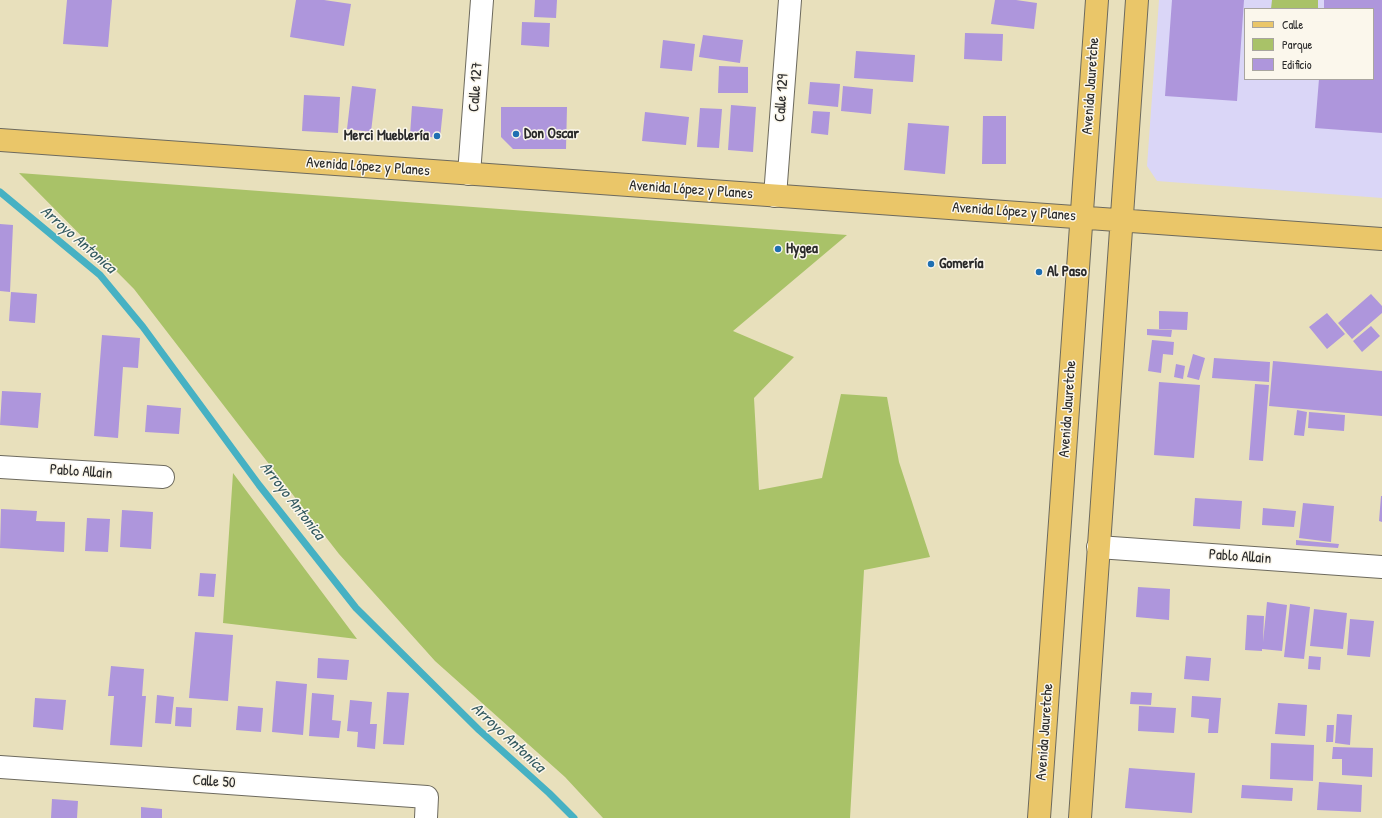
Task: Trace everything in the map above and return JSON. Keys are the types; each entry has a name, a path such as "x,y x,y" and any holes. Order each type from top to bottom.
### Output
{"main road":[{"name":"Avenida Jauretche","path":"1039,818 1097,0"},
{"path":"1080,818 1137,0"},
{"name":"Avenida López y Planes","path":"0,140 1382,239"}],"street":[{"name":"Calle 127","path":"469,174 482,0"},
{"name":"Calle 129","path":"775,196 790,0"},
{"name":"Pablo Allain","path":"0,467 163,477"},
{"name":"Pablo Allain","path":"1098,547 1382,567"},
{"name":"Calle 50","path":"0,767 426,808"}],"shaded area":[{"path":"1159,0 1382,0 1382,198 1157,181 1147,166"}],"green space":[{"path":"1272,0 1318,0 1318,8 1271,8"},
{"path":"19,173 847,235 733,331 794,357 754,398 759,490 822,478 841,394 887,397 899,462 930,557 864,570 850,818 603,818 565,777 435,661 339,554 134,289"},
{"path":"233,473 357,639 223,623"}],"building":[{"path":"67,0 112,0 108,47 63,44"},
{"path":"296,0 324,0 351,4 344,46 290,37"},
{"path":"535,0 557,0 556,18 534,17"},
{"path":"995,0 1016,0 1037,3 1034,29 991,24"},
{"path":"1172,0 1244,0 1237,101 1165,96"},
{"path":"1324,0 1382,0 1382,133 1315,128 1319,80 1374,80 1374,8 1324,8"},
{"path":"522,22 550,23 549,47 521,45"},
{"path":"965,33 1003,34 1002,61 964,59"},
{"path":"703,35 743,40 740,63 699,57"},
{"path":"663,40 695,44 692,71 660,68"},
{"path":"856,51 915,55 913,82 854,78"},
{"path":"719,66 748,67 748,93 718,93"},
{"path":"810,82 840,84 838,107 808,104"},
{"path":"352,86 376,89 371,132 347,129"},
{"path":"843,86 873,89 871,114 841,111"},
{"path":"304,95 340,97 338,133 302,131"},
{"path":"731,105 756,107 753,152 728,150"},
{"path":"412,106 443,109 440,138 410,135"},
{"path":"501,107 567,107 566,149 513,149 501,137"},
{"path":"700,108 722,109 719,148 697,147"},
{"path":"813,111 830,112 828,135 811,133"},
{"path":"645,112 689,117 686,145 642,141"},
{"path":"983,116 1006,116 1006,164 982,164"},
{"path":"908,123 949,126 945,174 904,170"},
{"path":"0,224 13,225 10,292 0,291"},
{"path":"11,292 37,294 35,323 9,321"},
{"path":"1371,294 1382,306 1382,313 1352,339 1338,323"},
{"path":"1159,311 1188,312 1187,330 1159,329"},
{"path":"1327,313 1345,334 1327,349 1309,327"},
{"path":"1371,326 1380,336 1362,352 1353,341"},
{"path":"1147,329 1172,330 1171,337 1147,335"},
{"path":"102,335 140,338 138,368 123,367 118,438 94,436"},
{"path":"1152,340 1174,342 1173,355 1163,354 1161,373 1148,371"},
{"path":"1193,354 1205,358 1199,380 1187,377"},
{"path":"1214,358 1270,362 1269,382 1212,378"},
{"path":"1273,361 1382,371 1382,416 1269,406"},
{"path":"1176,364 1185,366 1183,379 1174,377"},
{"path":"1159,382 1200,385 1194,458 1154,455"},
{"path":"1255,384 1269,385 1263,461 1249,460"},
{"path":"2,391 41,393 38,428 0,425"},
{"path":"147,405 181,408 179,434 145,432"},
{"path":"1297,410 1307,412 1304,436 1294,435"},
{"path":"1309,412 1345,415 1344,431 1308,428"},
{"path":"1382,496 1382,522 1379,521"},
{"path":"1195,498 1242,501 1240,529 1193,526"},
{"path":"1303,503 1334,506 1331,542 1299,538"},
{"path":"1263,508 1296,511 1294,527 1262,525"},
{"path":"1,509 37,511 36,521 65,522 64,552 0,548"},
{"path":"122,510 153,512 151,549 120,547"},
{"path":"87,518 110,519 108,552 85,551"},
{"path":"1296,540 1339,544 1338,548 1296,545"},
{"path":"200,573 216,574 214,597 198,596"},
{"path":"1138,587 1170,589 1169,620 1136,617"},
{"path":"1267,602 1287,605 1282,651 1262,649 1262,651 1245,650 1247,615 1264,616 1263,642"},
{"path":"1290,604 1310,607 1304,659 1284,657"},
{"path":"1314,609 1347,613 1343,649 1310,646"},
{"path":"1350,619 1374,621 1370,657 1347,655"},
{"path":"195,632 233,635 228,701 189,698"},
{"path":"1186,656 1211,658 1209,681 1184,679"},
{"path":"1309,656 1321,657 1320,670 1308,669"},
{"path":"318,658 349,660 347,680 317,678"},
{"path":"111,666 144,669 142,696 146,696 142,747 110,745 114,696 108,696"},
{"path":"276,681 307,684 303,735 272,732"},
{"path":"387,692 409,693 404,745 383,744"},
{"path":"1131,692 1152,693 1151,705 1130,704"},
{"path":"312,693 334,695 332,720 341,721 339,738 309,736"},
{"path":"157,695 174,697 171,724 155,723"},
{"path":"1192,696 1221,698 1218,733 1208,733 1209,719 1191,717"},
{"path":"35,698 66,700 63,730 33,727"},
{"path":"350,700 372,702 370,724 377,724 375,749 357,747 358,732 347,731"},
{"path":"1278,703 1307,705 1305,736 1275,734"},
{"path":"238,706 263,708 261,732 236,730"},
{"path":"1139,706 1176,708 1174,733 1138,731"},
{"path":"176,707 192,708 191,727 175,726"},
{"path":"1337,714 1352,715 1350,745 1335,743"},
{"path":"1327,725 1334,725 1333,742 1326,742"},
{"path":"1271,743 1314,745 1313,781 1270,779"},
{"path":"1333,747 1373,748 1372,777 1342,775 1342,759 1332,759"},
{"path":"1129,768 1195,773 1192,813 1125,808"},
{"path":"1319,782 1362,785 1361,812 1317,810"},
{"path":"1242,785 1293,788 1292,801 1241,798"},
{"path":"52,799 78,801 77,818 51,818"},
{"path":"141,807 162,809 162,818 141,818"}],"waterway":[{"name":"Arroyo Antonica","path":"0,192 100,275 143,327 259,485 356,608 479,730 549,793 574,818"}],"place":[{"name":"Don Oscar","path":"516,134"},
{"name":"Merci Mueblería","path":"437,136"},
{"name":"Hygea","path":"778,249"},
{"name":"Gomería","path":"931,264"},
{"name":"Al Paso","path":"1039,272"}]}
